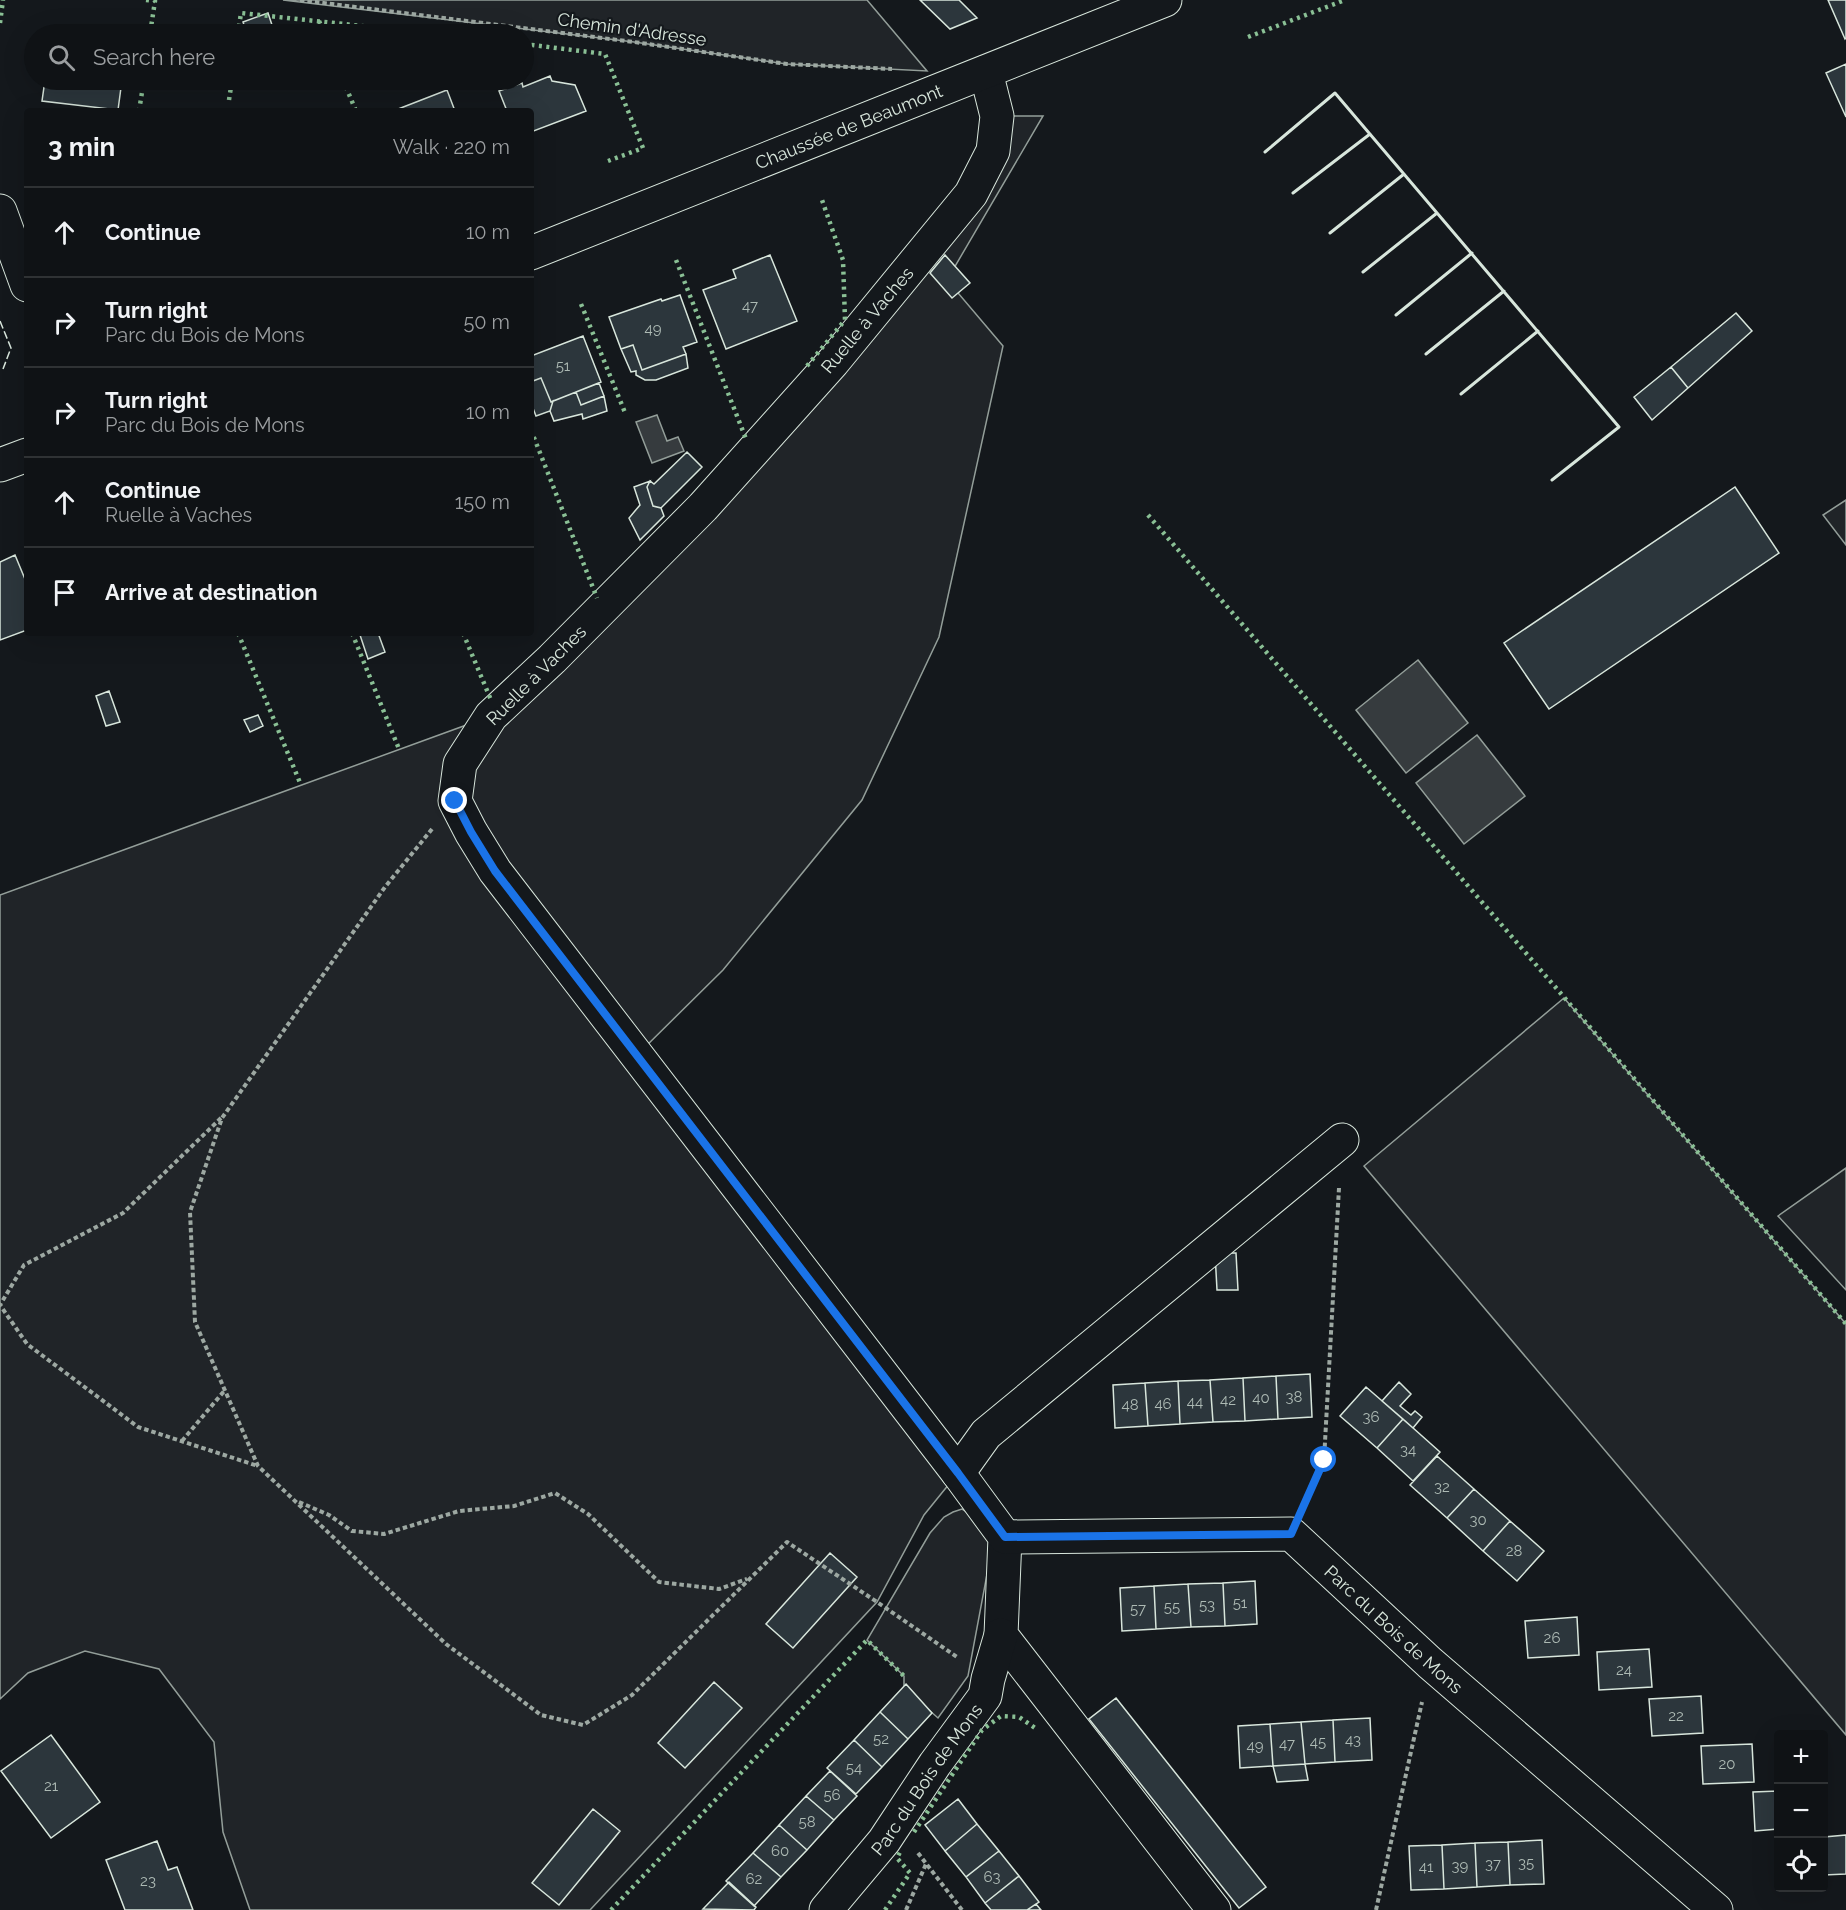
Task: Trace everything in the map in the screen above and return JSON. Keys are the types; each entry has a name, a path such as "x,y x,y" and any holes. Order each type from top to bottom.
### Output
{"street":[{"name":"Chaussée de Beaumont","path":"534,252 1166,0"},
{"name":"Ruelle à Vaches","path":"455,801 460,764 491,716 552,659 703,507 833,362 971,194 993,151 997,116 986,72"},
{"path":"0,211 24,277"},
{"path":"0,465 24,456"},
{"path":"455,801 495,871 1005,1537 1291,1534"},
{"path":"958,1473 986,1434 1342,1140"},
{"name":"Parc du Bois de Mons","path":"1291,1534 1430,1663 1716,1910"},
{"name":"Parc du Bois de Mons","path":"826,1910 896,1824 935,1764 984,1696 1001,1635 1005,1537"},
{"path":"1001,1635 1214,1910"}],"path":[{"name":"Chemin d'Adresse","path":"300,0 491,24"},
{"name":"Chemin d'Adresse","path":"534,29 787,64 892,69"},
{"path":"258,1466 138,1427 27,1344 0,1305 24,1265 123,1213 222,1118 385,886 455,801"},
{"path":"222,1118 190,1212 195,1322 258,1466 446,1644 541,1715 584,1725 632,1695 787,1542 988,1679"},
{"path":"1291,1534 1324,1460 1342,1140"},
{"path":"182,1441 225,1390"},
{"path":"296,1501 329,1515 352,1531 384,1534 459,1511 514,1506 555,1493 588,1514 658,1582 720,1589 750,1578"},
{"path":"1376,1910 1430,1663"},
{"path":"896,1824 962,1910"},
{"path":"906,1910 926,1863"}],"shaded area":[{"path":"283,0 867,0 927,71 787,64 534,30 534,24 484,24"},
{"path":"997,116 1043,116 947,280 1003,346 939,637 862,800 723,970 636,1056 958,1473 924,1515 877,1602 590,1910 250,1910 223,1832 214,1742 159,1669 85,1651 28,1673 0,1699 0,895 491,716 971,194"},
{"path":"657,415 667,441 678,437 684,451 652,463 636,422"},
{"path":"1846,500 1846,545 1823,515"},
{"path":"1418,660 1468,723 1406,773 1356,710"},
{"path":"1477,735 1525,796 1464,844 1416,783"},
{"path":"1564,998 1846,1324 1846,1735 1364,1166"},
{"path":"1846,1168 1846,1290 1778,1216"},
{"path":"962,1509 972,1515 990,1541 988,1569 968,1676 938,1718 904,1688 904,1676 867,1640 930,1533 944,1517"}],"building":[{"path":"920,0 959,0 977,18 950,29"},
{"path":"1828,0 1846,0 1845,39"},
{"path":"268,13 272,24 244,24 243,22"},
{"path":"1846,64 1846,117 1826,73"},
{"path":"550,76 552,81 575,85 586,111 534,131 534,108 506,108 499,91 534,90 534,83"},
{"path":"44,90 121,90 118,108 42,101"},
{"path":"447,90 454,108 401,108"},
{"path":"770,255 797,321 726,349 703,290 736,278 733,270"},
{"path":"945,255 970,283 952,298 930,273"},
{"path":"680,295 697,342 683,347 686,354 642,370 633,345 621,349 609,317 661,299 662,301"},
{"path":"1736,313 1752,331 1688,388 1671,367"},
{"path":"583,336 601,382 551,402 541,378 534,381 534,355"},
{"path":"633,345 642,370 686,354 688,368 656,380 645,380 636,375 636,371 631,372 621,349"},
{"path":"1671,367 1688,388 1652,420 1634,397"},
{"path":"541,378 551,402 553,401 550,411 536,416 534,381"},
{"path":"599,383 604,396 581,405 576,392"},
{"path":"576,392 581,405 604,396 607,411 583,419 582,414 554,421 550,411 553,401"},
{"path":"687,452 702,467 661,508 653,506 647,487 650,481 654,484"},
{"path":"650,481 647,487 653,506 661,508 664,516 640,540 629,518 640,505 634,487"},
{"path":"1735,487 1779,553 1549,709 1504,643"},
{"path":"15,555 24,577 24,631 0,640 0,562"},
{"path":"360,636 379,636 385,652 368,659"},
{"path":"109,691 120,722 106,726 96,696"},
{"path":"258,715 263,726 250,732 244,720"},
{"path":"1215,1253 1236,1253 1238,1290 1217,1290"},
{"path":"1310,1374 1312,1417 1278,1419 1276,1376"},
{"path":"1276,1376 1278,1419 1245,1421 1243,1378"},
{"path":"1243,1378 1245,1421 1213,1422 1210,1380"},
{"path":"1210,1380 1213,1422 1180,1424 1178,1381"},
{"path":"1178,1381 1180,1424 1148,1426 1145,1383"},
{"path":"1399,1382 1411,1394 1400,1406 1411,1415 1415,1411 1422,1417 1413,1428 1382,1401"},
{"path":"1145,1383 1148,1426 1115,1428 1113,1385"},
{"path":"1366,1387 1403,1419 1377,1448 1340,1416"},
{"path":"1403,1419 1440,1452 1413,1481 1377,1448"},
{"path":"1437,1456 1474,1489 1447,1518 1410,1485"},
{"path":"1474,1489 1510,1521 1483,1551 1447,1518"},
{"path":"1510,1521 1544,1551 1517,1581 1483,1551"},
{"path":"830,1553 857,1577 793,1648 766,1624"},
{"path":"1255,1581 1257,1624 1225,1626 1223,1583"},
{"path":"1223,1583 1225,1626 1191,1627 1188,1584"},
{"path":"1188,1584 1191,1627 1156,1629 1154,1586"},
{"path":"1154,1586 1156,1629 1122,1631 1120,1588"},
{"path":"1577,1617 1579,1655 1528,1658 1525,1621"},
{"path":"1649,1649 1652,1687 1599,1690 1597,1652"},
{"path":"714,1682 742,1708 685,1768 658,1743"},
{"path":"906,1684 932,1713 908,1739 880,1712"},
{"path":"1701,1696 1703,1733 1652,1736 1649,1699"},
{"path":"1116,1698 1266,1887 1239,1908 1089,1719"},
{"path":"880,1712 908,1739 882,1767 854,1740"},
{"path":"1370,1718 1372,1760 1335,1762 1333,1720"},
{"path":"1333,1720 1335,1762 1305,1764 1301,1722"},
{"path":"1301,1722 1305,1764 1273,1766 1270,1724"},
{"path":"1270,1724 1273,1766 1240,1768 1238,1726"},
{"path":"51,1735 100,1802 51,1838 1,1771"},
{"path":"854,1740 882,1767 856,1794 827,1768"},
{"path":"1752,1744 1754,1782 1703,1784 1701,1746"},
{"path":"1305,1764 1308,1780 1277,1782 1273,1766"},
{"path":"830,1771 857,1796 834,1820 806,1796"},
{"path":"1774,1791 1774,1829 1755,1831 1753,1792"},
{"path":"806,1796 834,1820 807,1850 779,1825"},
{"path":"958,1799 977,1824 945,1851 925,1825"},
{"path":"593,1809 620,1831 559,1905 532,1883"},
{"path":"977,1824 999,1851 966,1877 945,1851"},
{"path":"779,1825 807,1850 781,1877 753,1853"},
{"path":"1846,1835 1846,1874 1828,1875 1828,1837"},
{"path":"1542,1840 1544,1884 1510,1885 1508,1842"},
{"path":"157,1841 168,1870 177,1867 193,1910 125,1910 106,1860"},
{"path":"1508,1842 1510,1885 1477,1887 1475,1843"},
{"path":"1475,1843 1477,1887 1444,1889 1442,1845"},
{"path":"1442,1845 1444,1889 1411,1890 1409,1846"},
{"path":"999,1851 1019,1876 985,1903 966,1877"},
{"path":"753,1853 781,1877 754,1906 726,1881"},
{"path":"1019,1876 1039,1902 1027,1910 991,1910 985,1903"},
{"path":"729,1882 756,1907 754,1910 703,1909"},
{"path":"1036,1904 1041,1910 1027,1910"}],"hedge":[{"path":"0,23 3,0"},
{"path":"146,0 155,1 152,24"},
{"path":"1248,37 1345,0"},
{"path":"239,24 241,13 344,24"},
{"path":"534,45 605,54 643,148 608,161"},
{"path":"139,108 142,90"},
{"path":"229,100 230,90"},
{"path":"347,90 355,108"},
{"path":"807,366 845,320 843,260 822,200"},
{"path":"676,260 746,439"},
{"path":"581,304 626,415"},
{"path":"534,438 597,598"},
{"path":"1148,515 1846,1324"},
{"path":"239,636 301,785"},
{"path":"353,636 399,749"},
{"path":"464,636 491,700"},
{"path":"611,1910 867,1640 904,1676"},
{"path":"914,1832 982,1730 1001,1716 1019,1717 1038,1730"},
{"path":"885,1910 910,1873 897,1858 901,1850"}],"fence":[{"path":"0,321 11,348 3,369"}],"wall":[{"path":"1265,152 1335,93 1619,427 1552,480"},
{"path":"1293,193 1370,134"},
{"path":"1330,233 1404,174"},
{"path":"1363,272 1437,213"},
{"path":"1396,315 1472,253"},
{"path":"1426,354 1504,291"},
{"path":"1461,394 1538,331"}],"route":[{"path":"455,801 495,871 1005,1537 1291,1534 1324,1460"}]}
